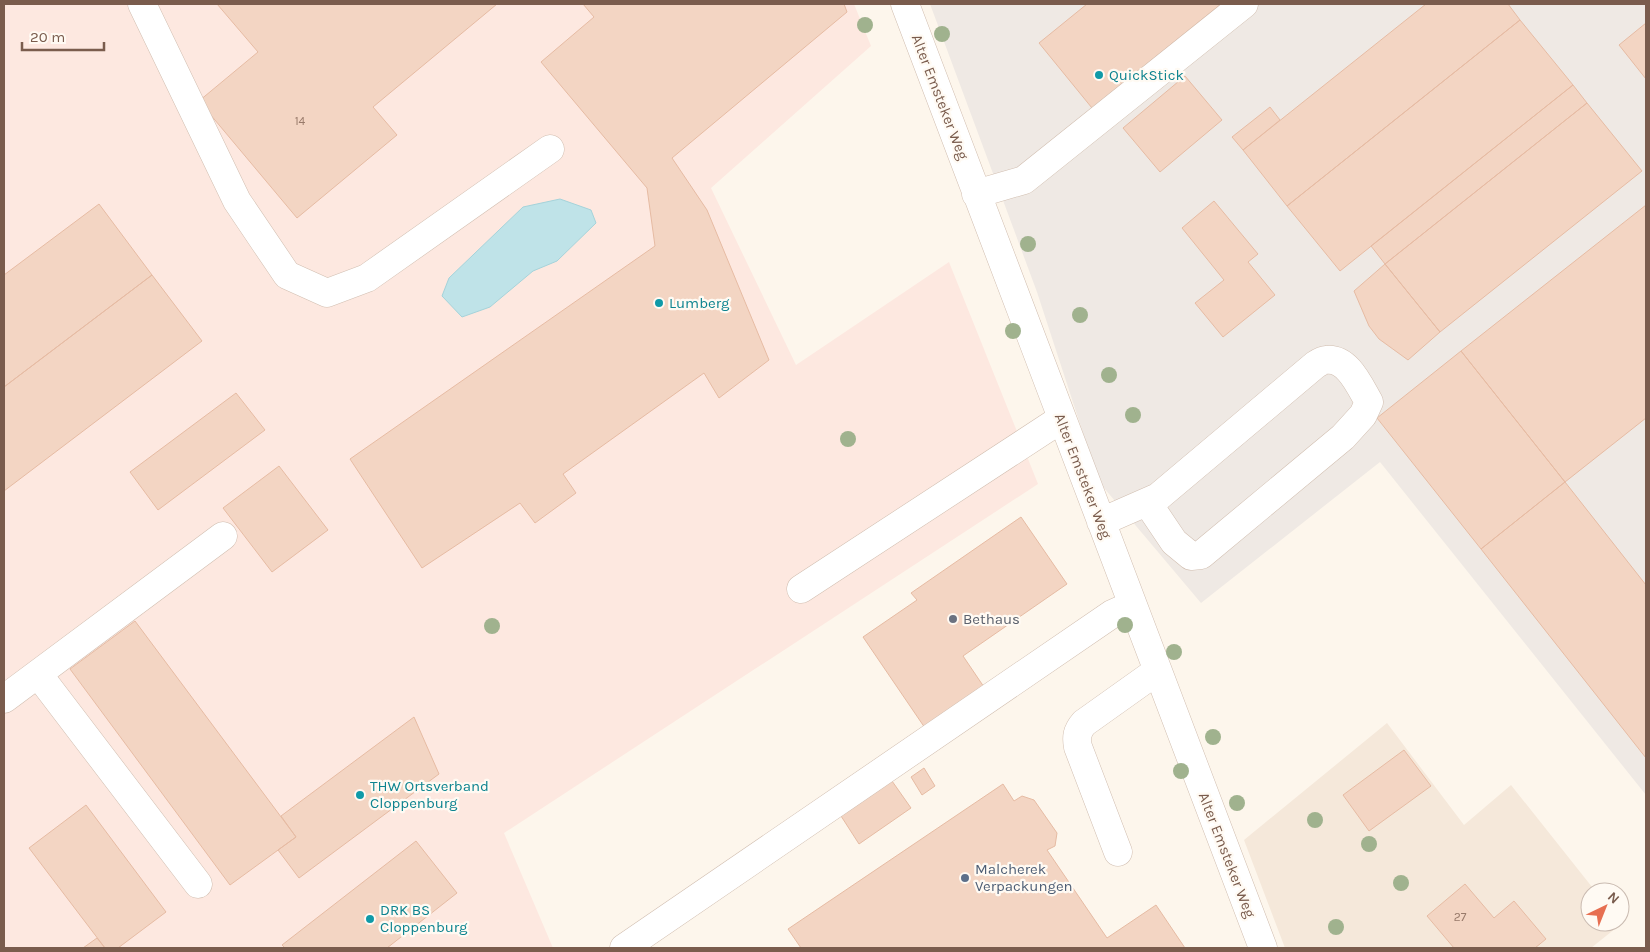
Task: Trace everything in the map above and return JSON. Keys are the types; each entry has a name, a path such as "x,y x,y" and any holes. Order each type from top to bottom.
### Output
{"street":[{"path":"142,4 237,201 287,275 327,293 367,278 550,149"},
{"name":"Alter Emsteker Weg","path":"905,4 1263,948"},
{"path":"976,194 1024,180 1244,4"},
{"path":"1101,522 1158,497 1320,362 1326,360 1337,362 1344,366 1356,380 1369,402 1363,415 1344,437 1201,555 1191,556 1174,542 1147,502"},
{"path":"801,589 1061,418"},
{"path":"4,699 223,536"},
{"path":"624,948 1112,614 1132,604"},
{"path":"1118,852 1078,747 1076,737 1084,722 1157,671"},
{"path":"38,674 198,884"}],"shaded area":[{"path":"4,4 854,4 871,46 711,188 796,365 949,262 1038,484 504,833 553,948 4,948"},
{"path":"930,4 1646,4 1646,795 1380,462 1201,603 1099,482 1037,292"},
{"path":"1387,723 1464,825 1511,785 1588,882 1580,882 1580,932 1611,932 1591,948 1285,948 1244,840"}],"water":[{"path":"560,199 591,210 596,223 557,261 533,271 490,307 462,317 442,296 449,278 523,207"}],"building":[{"path":"217,4 497,4 373,107 397,135 297,218 199,101 258,52"},
{"name":"Lumberg","path":"583,4 844,4 847,12 672,158 707,210 769,360 719,398 704,373 563,474 576,493 535,523 520,503 422,568 350,459 655,246 647,188 541,62 594,17"},
{"name":"QuickStick","path":"1087,4 1221,4 1092,108 1039,43"},
{"path":"1426,4 1508,4 1520,20 1287,206 1243,150"},
{"path":"1520,20 1573,85 1340,271 1287,206"},
{"path":"1646,23 1646,79 1619,45"},
{"path":"1185,76 1222,120 1160,172 1123,128"},
{"path":"1573,85 1587,103 1385,264 1371,246"},
{"path":"1587,103 1642,171 1440,332 1385,264"},
{"path":"1270,107 1280,120 1243,150 1232,137"},
{"path":"1214,201 1258,254 1248,262 1275,295 1223,337 1195,303 1224,280 1182,228"},
{"path":"99,204 152,275 4,387 4,275"},
{"path":"1646,205 1646,418 1565,482 1461,351"},
{"path":"1385,264 1440,332 1408,360 1379,339 1369,326 1354,291"},
{"path":"152,275 202,341 4,491 4,387"},
{"path":"1461,351 1565,482 1481,549 1377,418"},
{"path":"236,393 265,430 158,510 130,472"},
{"path":"279,466 328,530 272,572 223,508"},
{"path":"1565,482 1646,585 1646,758 1481,549"},
{"name":"Bethaus","path":"1021,517 1067,584 963,656 984,687 925,728 863,637 917,600 911,593"},
{"path":"135,621 296,837 230,885 70,669"},
{"name":"THW Ortsverband Cloppenburg","path":"414,717 439,774 299,878 278,850 296,837 281,816"},
{"path":"1404,750 1431,786 1369,831 1343,795"},
{"path":"924,768 935,786 922,795 911,777"},
{"path":"892,781 911,808 859,844 841,816"},
{"name":"Malcherek Verpackungen","path":"1003,784 1014,801 1022,796 1034,800 1057,833 1055,846 1047,850 1107,938 1156,905 1185,948 801,948 788,929"},
{"path":"86,805 166,912 118,948 105,948 29,848"},
{"name":"DRK BS Cloppenburg","path":"416,841 457,893 387,948 285,948 282,945"},
{"path":"1465,884 1494,918 1514,901 1546,939 1535,948 1454,948 1427,916"},
{"path":"97,938 105,948 83,948"}],"place":[{"name":"QuickStick","path":"1099,75"},
{"name":"Lumberg","path":"659,303"},
{"name":"Bethaus","path":"953,619"},
{"name":"THW Ortsverband Cloppenburg","path":"360,795"},
{"name":"Malcherek Verpackungen","path":"965,878"},
{"name":"DRK BS Cloppenburg","path":"370,919"}]}
